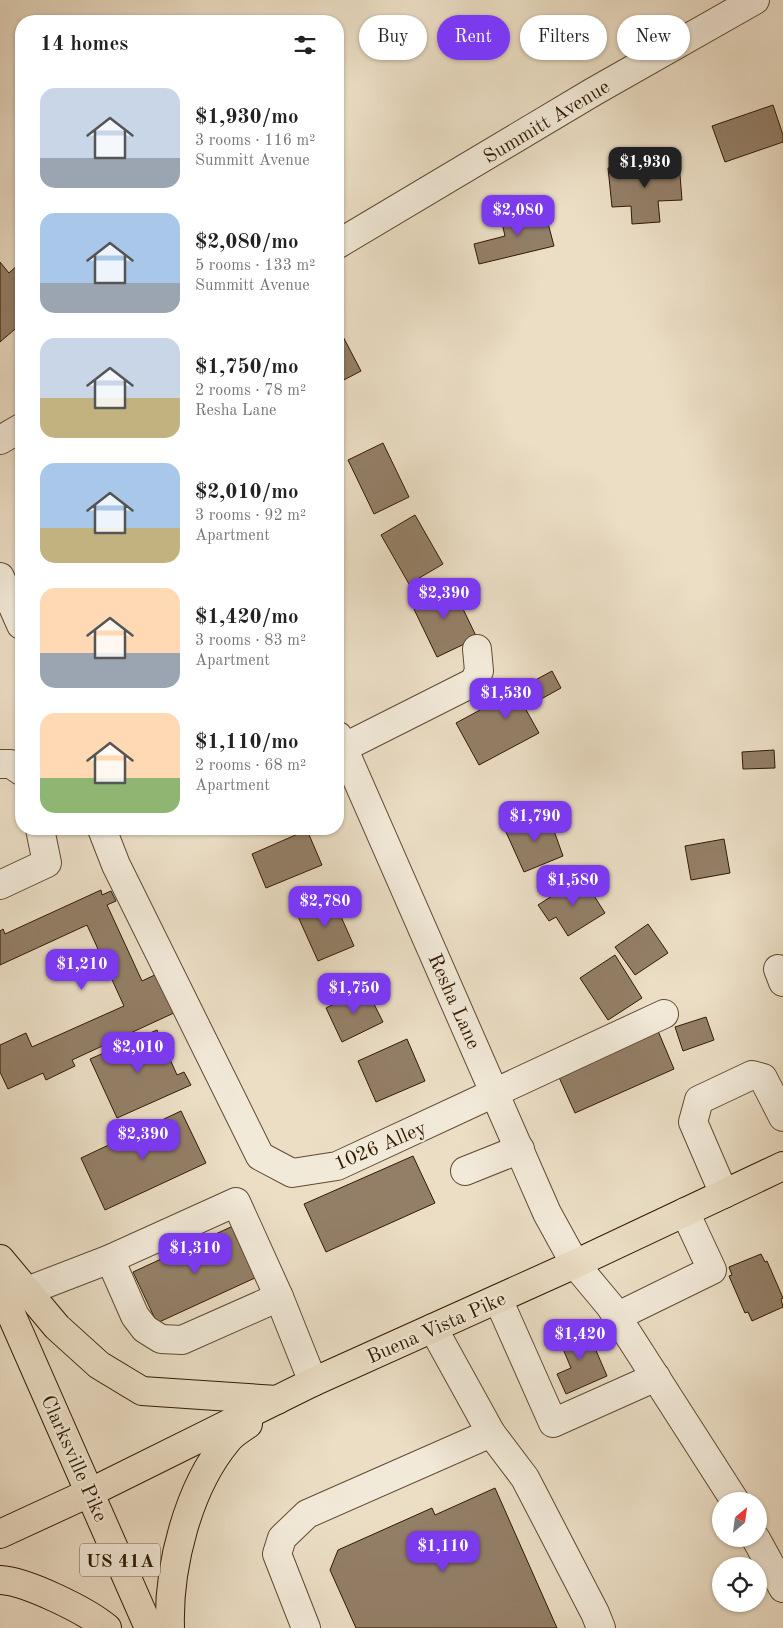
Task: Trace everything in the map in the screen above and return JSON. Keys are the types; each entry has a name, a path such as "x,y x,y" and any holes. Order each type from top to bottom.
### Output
{"main road":[{"name":"Buena Vista Pike","path":"0,1534 91,1492 314,1382 575,1264 724,1194 781,1172"},
{"path":"0,1259 57,1327 99,1365 142,1390 279,1400"},
{"name":"Clarksville Pike","path":"0,1289 91,1492 149,1628"},
{"path":"170,1628 174,1568 185,1526 203,1479 228,1440 279,1400"},
{"path":"0,1580 12,1580 60,1600 107,1628"}],"street":[{"name":"Summitt Avenue","path":"344,240 594,92 755,0"},
{"path":"0,440 15,431"},
{"path":"0,576 15,611"},
{"path":"344,740 474,682 479,671 477,648"},
{"name":"Resha Lane","path":"344,751 547,1212 575,1264 618,1316 729,1492"},
{"path":"0,764 11,764 15,767"},
{"path":"0,885 47,863 41,835"},
{"name":"1026 Alley","path":"104,835 116,865 260,1156 292,1173 337,1166 496,1094 664,1014"},
{"path":"724,1194 693,1122 699,1100 752,1075 763,1078 783,1117"},
{"path":"465,1172 520,1149"},
{"path":"28,1291 110,1259 236,1202 280,1297 314,1382"},
{"path":"618,1316 712,1270 684,1212"},
{"path":"110,1259 134,1316 145,1329 161,1339 182,1340 280,1297"},
{"path":"498,1299 553,1423 656,1377"},
{"path":"433,1328 491,1433 525,1478 601,1628"},
{"path":"306,1628 277,1554 282,1538 307,1514 491,1433"},
{"path":"761,1548 783,1588"}],"building":[{"path":"773,105 783,135 783,142 725,162 712,126"},
{"path":"679,162 682,200 658,201 660,222 632,224 631,206 612,207 608,168"},
{"path":"544,208 554,246 479,264 474,244 505,236 501,219"},
{"path":"0,262 9,273 15,268 15,329 0,342"},
{"path":"344,338 361,371 344,380"},
{"path":"383,443 409,497 374,514 348,460"},
{"path":"415,515 443,564 409,584 381,535"},
{"path":"451,584 477,638 437,657 411,603"},
{"path":"552,671 561,688 525,708 539,733 479,765 456,723"},
{"path":"774,750 775,768 743,769 742,752"},
{"path":"548,814 563,856 524,872 506,832"},
{"path":"296,835 309,835 322,865 266,888 252,854"},
{"path":"724,839 730,873 691,880 685,846"},
{"path":"582,877 605,913 568,936 556,917 549,921 538,905"},
{"path":"101,890 102,895 111,891 116,901 107,905 142,981 159,973 176,1012 72,1060 75,1066 46,1080 43,1073 8,1089 0,1072 0,1045 26,1033 32,1047 124,1006 87,925 0,965 0,931 3,929 5,934"},
{"path":"331,894 354,946 318,961 295,910"},
{"path":"648,924 668,953 635,975 615,947"},
{"path":"615,955 642,998 608,1020 580,978"},
{"path":"366,988 383,1022 342,1042 326,1008"},
{"path":"706,1017 714,1040 683,1051 675,1027"},
{"path":"157,1030 177,1075 184,1072 191,1085 117,1118 90,1059"},
{"path":"658,1031 674,1069 575,1113 558,1075"},
{"path":"407,1039 425,1081 376,1102 358,1061"},
{"path":"181,1111 206,1163 105,1210 81,1158"},
{"path":"413,1156 435,1203 326,1252 304,1204"},
{"path":"233,1226 257,1277 157,1323 133,1272"},
{"path":"761,1254 765,1262 767,1261 783,1298 781,1299 783,1307 752,1321 748,1312 745,1313 729,1276 732,1275 729,1267"},
{"path":"585,1325 607,1376 566,1394 557,1374 571,1368 558,1337"},
{"path":"495,1488 557,1628 356,1628 330,1570 338,1550 432,1508 435,1515"}]}
